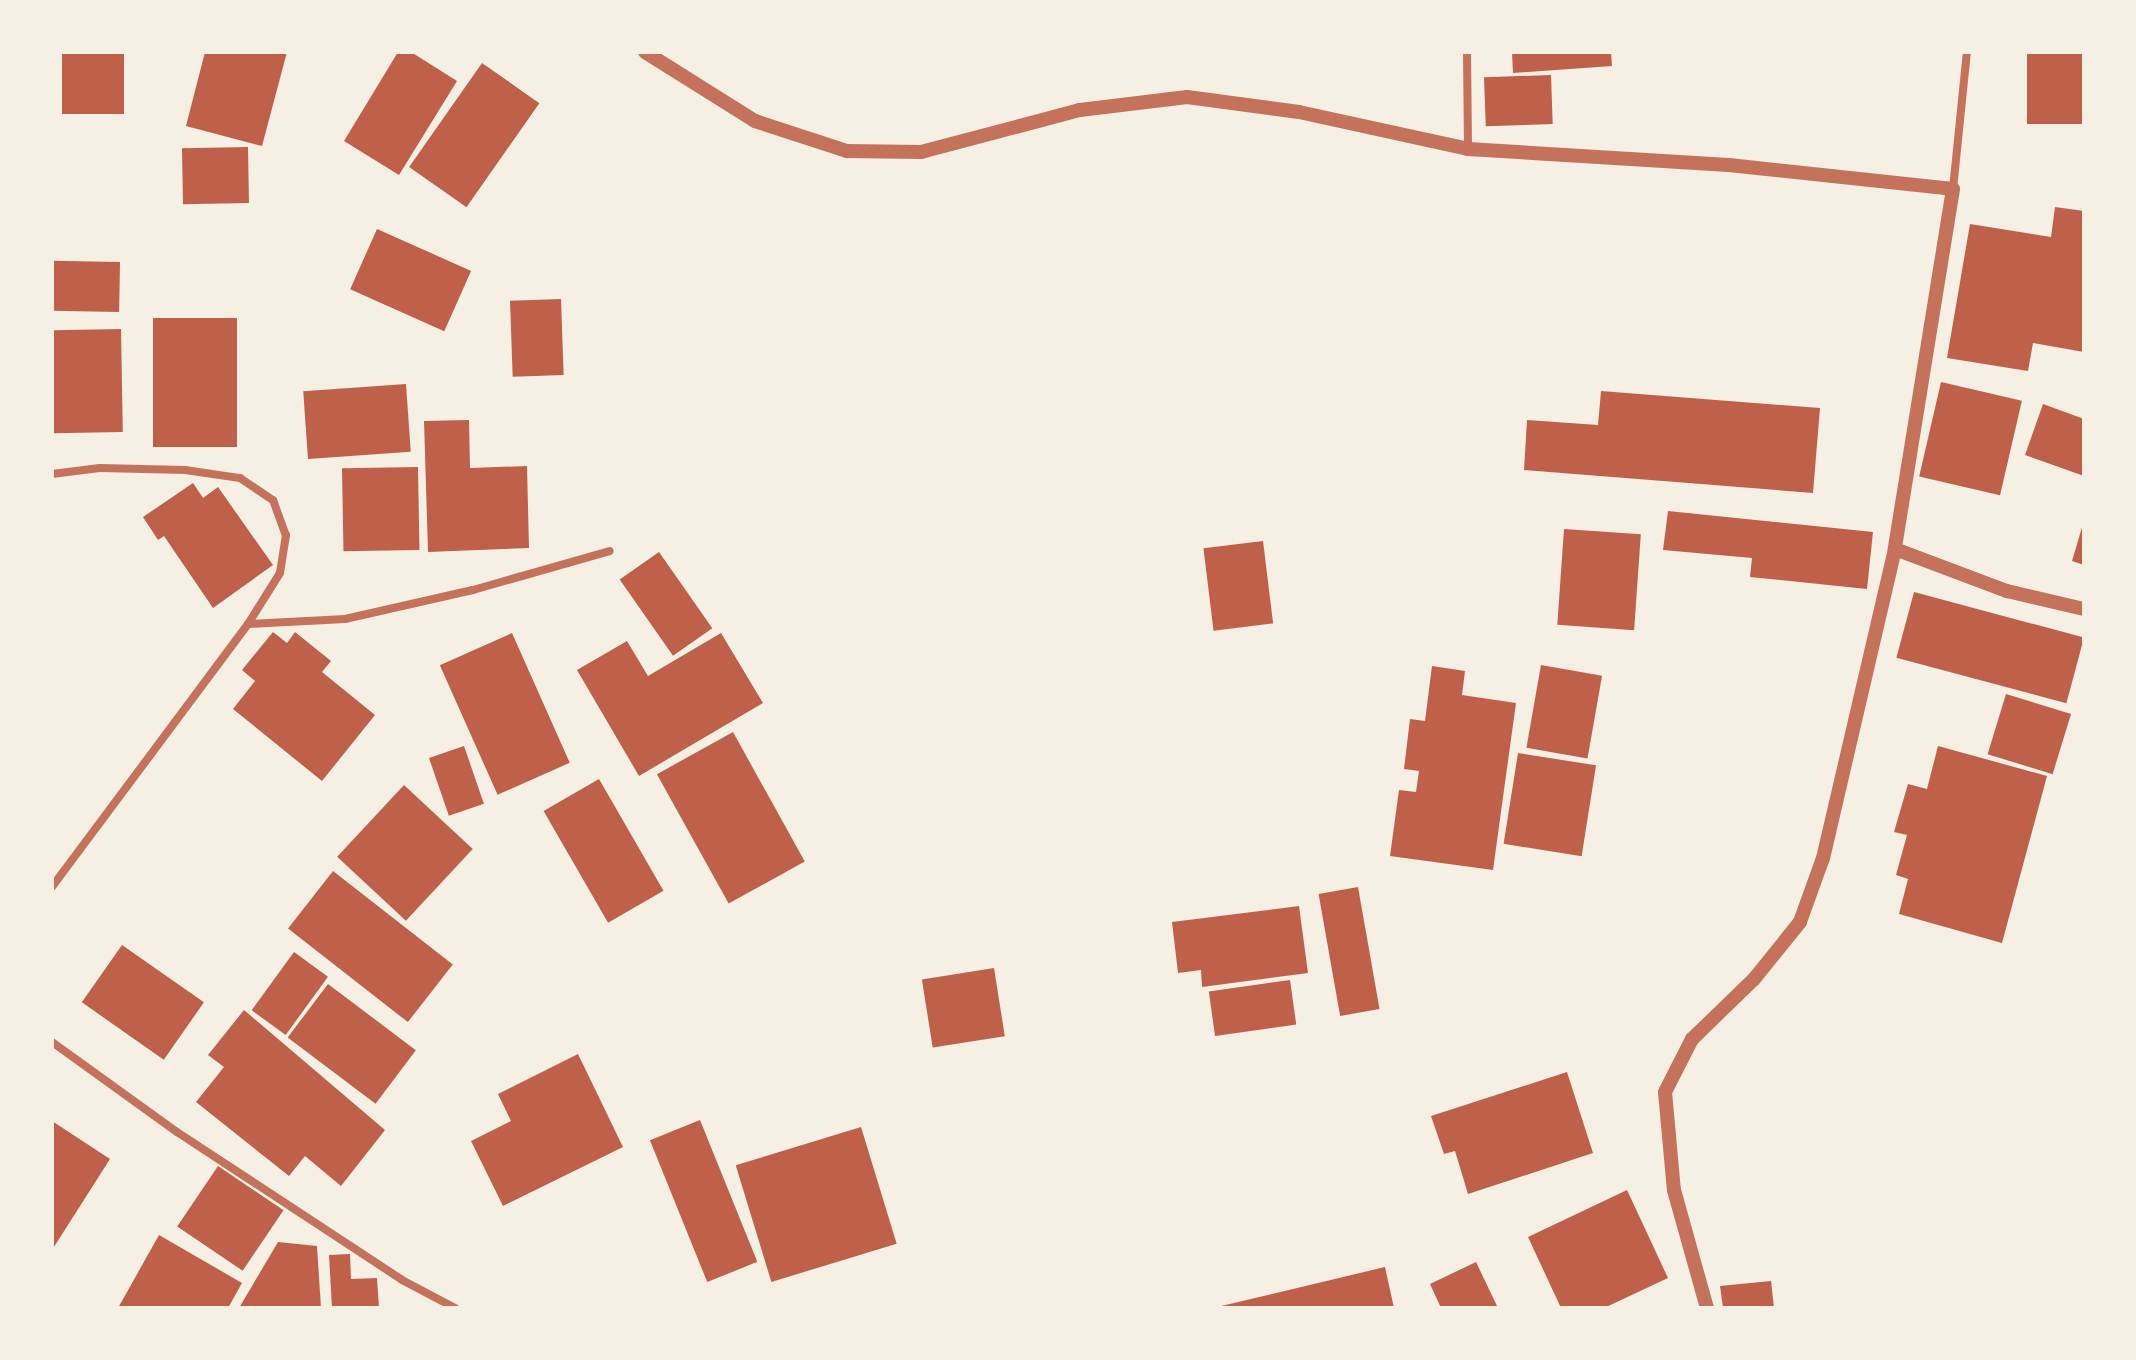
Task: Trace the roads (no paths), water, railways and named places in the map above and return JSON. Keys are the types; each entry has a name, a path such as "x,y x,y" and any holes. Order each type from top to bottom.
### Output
{"street":[{"path":"645,52 755,121 847,151 921,152 1080,110 1187,97 1299,112 1468,149 1729,165 1953,189"},
{"path":"1467,52 1468,149"},
{"path":"1707,1308 1674,1190 1665,1092 1692,1039 1754,979 1800,922 1823,858 1895,549 1953,189 1967,52"},
{"path":"52,474 100,468 185,470 240,478 273,500 286,535 280,573 248,624 52,887"},
{"path":"1895,549 2007,591 2084,609"},
{"path":"248,624 345,619 473,590 610,551"},
{"path":"52,1042 191,1141 402,1280 455,1308"}]}
